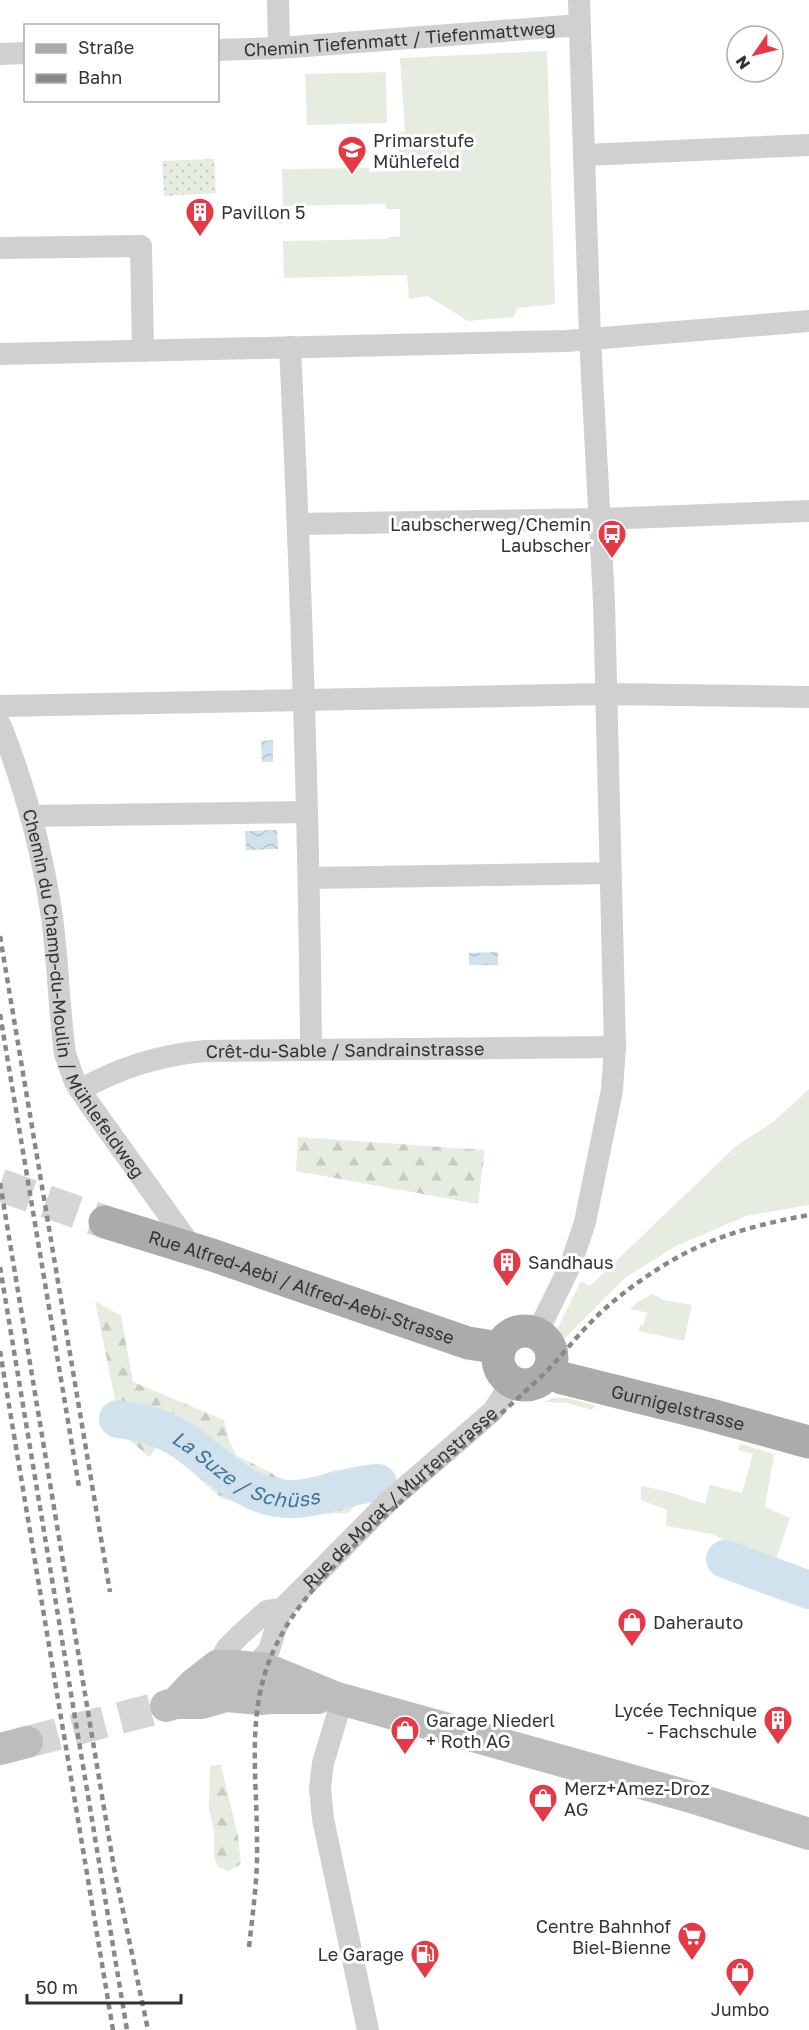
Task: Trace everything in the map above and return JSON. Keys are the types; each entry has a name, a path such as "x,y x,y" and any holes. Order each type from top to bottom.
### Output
{"main road":[{"name":"Rue Alfred-Aebi / Alfred-Aebi-Strasse","path":"105,1222 193,1249 468,1343 500,1348"},
{"path":"519,1331 537,1333 550,1347 552,1356 549,1370 543,1379 534,1384 519,1385 512,1382 501,1371 498,1364 500,1348 504,1340 519,1331"},
{"name":"Gurnigelstrasse","path":"549,1370 562,1378 809,1442"},
{"path":"217,1666 266,1669 340,1699 691,1797 809,1834"},
{"name":"Rue de Morat / Murtenstrasse","path":"217,1666 171,1705 201,1703 226,1696"},
{"path":"226,1696 259,1699 340,1699"}],"street":[{"path":"278,0 279,48"},
{"path":"537,1333 571,1264 585,1222 612,1090 615,1047 601,519 590,339 579,0"},
{"name":"Chemin Tiefenmatt / Tiefenmattweg","path":"219,50 279,48 580,25"},
{"path":"0,54 24,53"},
{"path":"585,155 809,145"},
{"path":"0,248 141,246 143,351"},
{"path":"0,354 590,339 809,321"},
{"path":"290,347 309,878 311,1049"},
{"path":"298,524 601,519 809,511"},
{"path":"0,706 607,694 809,697"},
{"name":"Chemin du Champ-du-Moulin / Mühlefeldweg","path":"0,724 17,768 31,816 52,918 65,1054 71,1072 80,1090 193,1249"},
{"path":"31,816 307,812"},
{"path":"309,878 610,873"},
{"name":"Crêt-du-Sable / Sandrainstrasse","path":"80,1090 123,1068 176,1054 205,1051 615,1047"},
{"name":"Rue de Morat / Murtenstrasse","path":"226,1696 255,1668 269,1650 282,1609 388,1502 493,1411 512,1382"},
{"name":"Rue de Morat / Murtenstrasse","path":"217,1666 227,1648 267,1611 282,1609"},
{"path":"340,1699 323,1763 320,1788 323,1819 368,2030"}],"green space":[{"path":"547,51 555,304 517,308 514,317 468,321 428,296 409,299 407,275 284,278 283,241 387,239 400,236 400,209 386,209 386,204 283,206 282,169 369,168 369,172 399,171 398,133 405,132 400,58"},
{"path":"386,72 387,123 307,125 305,74"},
{"path":"214,159 216,193 164,196 162,161"},
{"path":"809,1089 809,1205 746,1216 676,1246 626,1277 565,1338 562,1340 558,1338 557,1329 581,1281 590,1286 736,1146 773,1122"},
{"path":"298,1137 485,1150 478,1204 296,1171"},
{"path":"652,1294 664,1300 692,1305 684,1341 639,1331 647,1313 630,1309"},
{"path":"95,1301 121,1316 133,1382 224,1420 229,1441 236,1455 297,1486 334,1470 392,1473 348,1513 284,1516 221,1498 158,1446 149,1457 125,1436 130,1409 116,1404"},
{"path":"554,1398 567,1398 595,1405 592,1410 567,1403 542,1402"},
{"path":"740,1444 774,1454 765,1507 790,1518 774,1565 712,1534 666,1526 667,1510 641,1500 641,1486 666,1491 705,1504 710,1485 742,1493 753,1454 738,1450"},
{"path":"221,1765 238,1836 241,1864 228,1871 218,1867 214,1856 214,1833 209,1807 210,1766"}],"water":[{"path":"273,740 273,762 262,762 261,741"},
{"path":"277,830 278,849 246,850 245,831"},
{"path":"498,952 498,965 469,965 469,953"}],"waterway":[{"name":"La Suze / Schüss","path":"118,1419 164,1430 191,1446 236,1481 262,1494 277,1498 302,1498 378,1483"},
{"name":"La Suze / Schüss","path":"725,1559 809,1590"}],"tunnel":[{"path":"0,1185 105,1222"},
{"path":"27,1742 166,1706"}],"railway":[{"path":"0,936 110,1592"},
{"path":"0,1014 79,1487"},
{"path":"0,1183 114,1868 148,2030"},
{"path":"249,1947 257,1867 255,1733 260,1691 274,1650 294,1614 306,1598 363,1537 540,1377 594,1319 625,1292 676,1258 712,1241 749,1228 809,1215"},
{"path":"0,1267 127,2030"},
{"path":"0,1351 113,2030"}],"place":[{"name":"Primarstufe Mühlefeld","path":"352,176"},
{"name":"Pavillon 5","path":"200,238"},
{"name":"Laubscherweg/Chemin Laubscher","path":"612,560"},
{"name":"Sandhaus","path":"507,1288"},
{"name":"Daherauto","path":"632,1648"},
{"name":"Lycée Technique - Fachschule","path":"778,1746"},
{"name":"Garage Niederl + Roth AG","path":"405,1756"},
{"name":"Merz+Amez-Droz AG","path":"543,1824"},
{"name":"Centre Bahnhof Biel-Bienne","path":"692,1962"},
{"name":"Le Garage","path":"425,1980"},
{"name":"Jumbo","path":"740,1998"}]}
